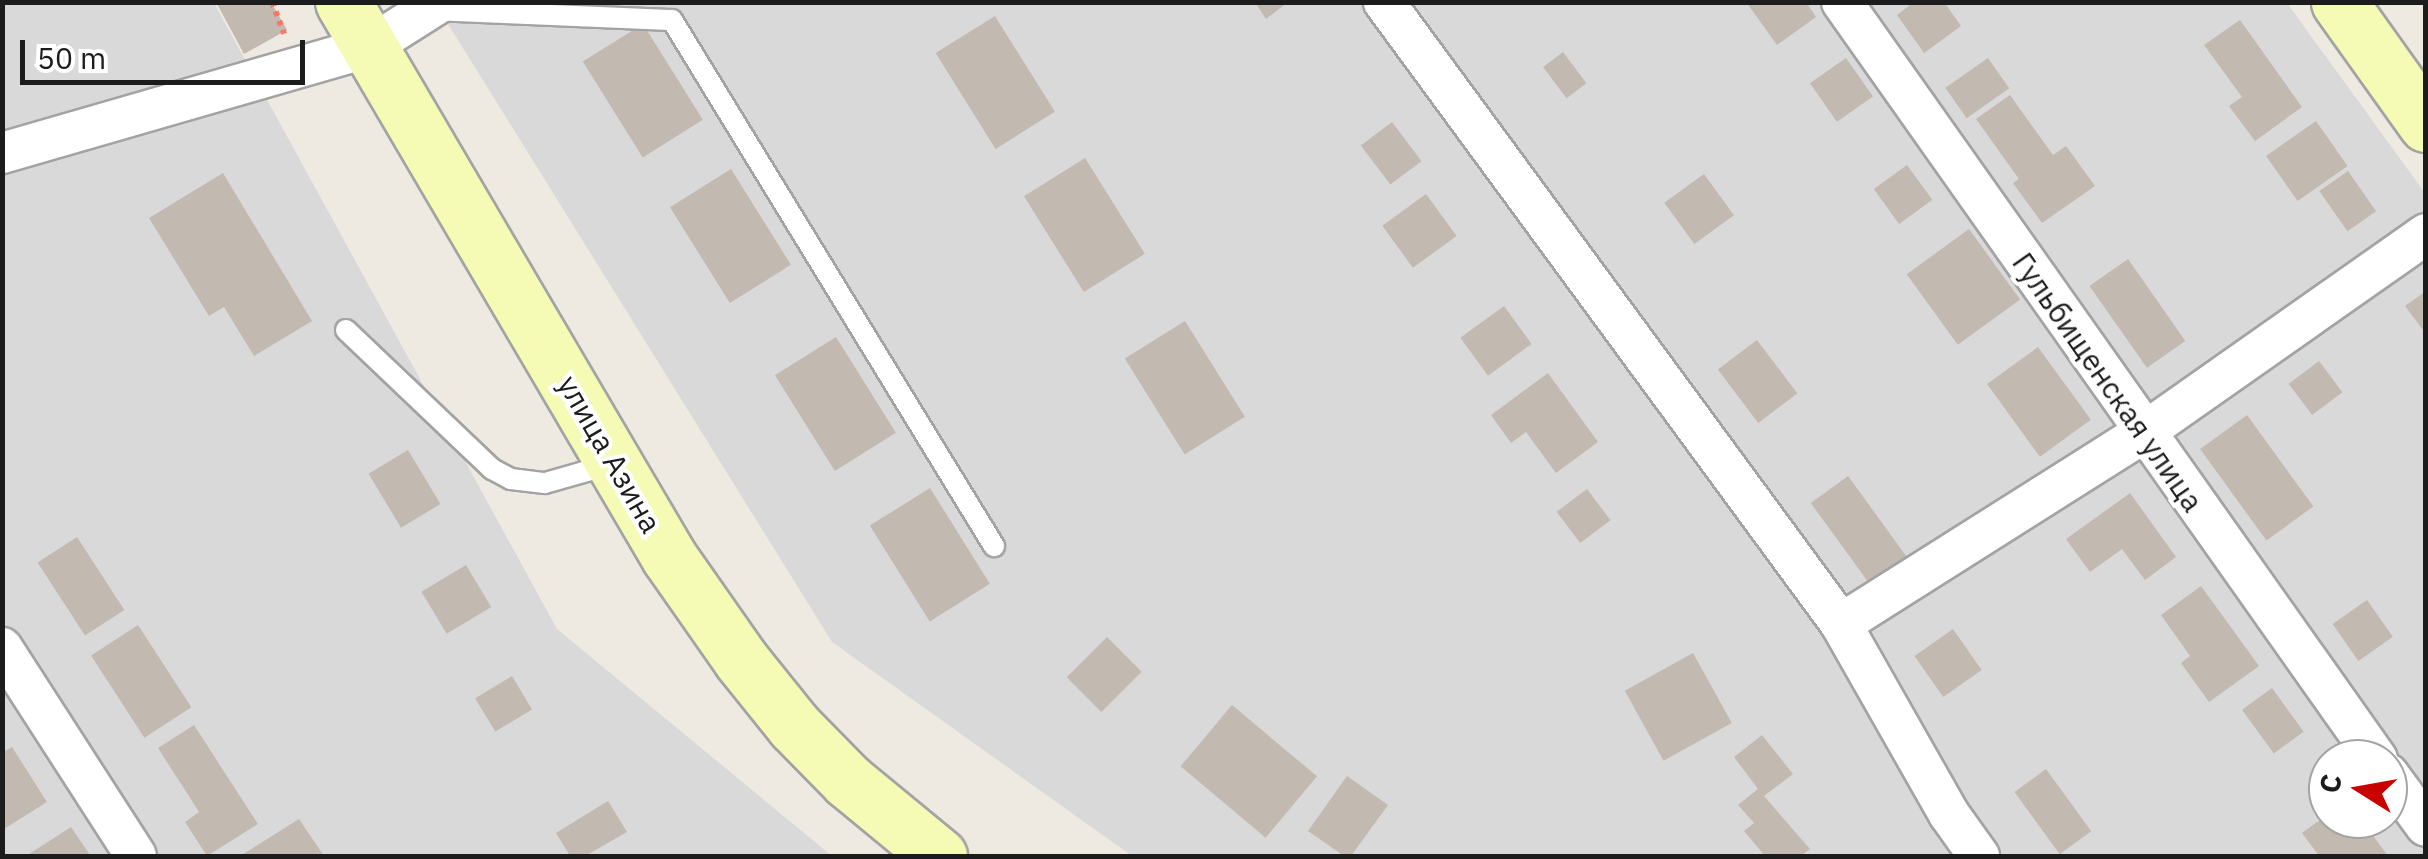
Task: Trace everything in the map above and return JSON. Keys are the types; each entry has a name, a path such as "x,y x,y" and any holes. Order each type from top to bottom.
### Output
{"main road":[{"path":"2339,2 2426,124"},
{"name":"улица Азина","path":"356,25 669,557 741,660 794,726 848,781 940,856"}],"street":[{"path":"1384,2 1841,624 1950,814 1979,856"},
{"name":"Гульбищенская улица","path":"1842,2 2363,739"},
{"path":"2,153 356,25 434,6"},
{"path":"1841,624 2143,433 2426,234"},
{"path":"2,648 136,856"},
{"path":"2408,801 2426,826"}],"lane":[{"path":"434,6 672,20 994,546"},
{"path":"346,330 492,469 511,479 545,484 616,462"}],"shaded area":[{"path":"2,3 214,3 557,629 832,856 3,856"},
{"path":"435,3 2287,3 2425,193 2425,856 1132,856 832,642"}],"building":[{"path":"216,2 271,2 287,30 244,54"},
{"path":"1255,2 1288,2 1266,19"},
{"path":"1746,2 1806,2 1816,17 1777,45"},
{"path":"1914,2 1944,2 1961,26 1924,53 1897,15"},
{"path":"995,16 1055,112 996,149 936,53"},
{"path":"2240,20 2302,107 2255,141 2229,106 2242,97 2204,45"},
{"path":"643,24 703,120 643,157 583,62"},
{"path":"1563,52 1586,83 1567,98 1543,67"},
{"path":"1846,58 1873,97 1837,122 1810,83"},
{"path":"1988,58 2009,88 1967,118 1945,88"},
{"path":"2010,95 2053,155 2066,146 2095,186 2042,223 2013,183 2019,179 1976,119"},
{"path":"2316,121 2348,166 2298,201 2266,156"},
{"path":"1392,122 1421,161 1390,185 1361,145"},
{"path":"1085,158 1145,254 1084,292 1024,196"},
{"path":"1907,165 1932,200 1899,224 1874,189"},
{"path":"731,169 791,265 730,303 670,207"},
{"path":"2348,171 2376,211 2347,231 2319,191"},
{"path":"223,173 312,321 254,356 224,307 209,316 149,218"},
{"path":"1704,174 1734,215 1694,244 1664,203"},
{"path":"1426,194 1457,236 1413,268 1382,226"},
{"path":"1969,229 2020,299 1958,345 1907,274"},
{"path":"2128,259 2185,341 2147,368 2089,286"},
{"path":"2426,291 2426,334 2405,306"},
{"path":"1504,306 1532,344 1488,376 1460,338"},
{"path":"1185,321 1245,417 1185,454 1125,359"},
{"path":"836,337 896,433 835,471 775,375"},
{"path":"1757,340 1797,394 1758,423 1718,369"},
{"path":"2038,347 2091,420 2040,457 1987,384"},
{"path":"2319,361 2342,392 2312,415 2289,384"},
{"path":"1548,373 1598,442 1556,473 1526,432 1511,443 1491,415"},
{"path":"2247,415 2313,506 2266,541 2200,449"},
{"path":"408,450 440,504 401,528 369,474"},
{"path":"1848,476 1908,559 1871,586 1811,503"},
{"path":"930,488 990,584 930,621 870,526"},
{"path":"1587,489 1610,520 1580,543 1557,512"},
{"path":"2130,493 2176,557 2145,580 2122,549 2090,572 2066,539"},
{"path":"77,537 124,610 85,636 38,563"},
{"path":"466,565 491,607 447,634 421,592"},
{"path":"2201,586 2259,666 2209,702 2181,663 2190,656 2161,615"},
{"path":"2367,600 2393,637 2358,661 2333,624"},
{"path":"138,625 191,707 144,738 91,655"},
{"path":"1953,629 1982,670 1943,697 1914,656"},
{"path":"1107,637 1142,672 1101,712 1067,677"},
{"path":"1693,653 1732,723 1664,761 1625,691"},
{"path":"512,676 532,709 495,732 475,698"},
{"path":"2272,688 2304,732 2274,753 2242,710"},
{"path":"1232,705 1317,776 1266,838 1181,766"},
{"path":"194,725 258,824 207,856 185,822 199,812 158,748"},
{"path":"1762,735 1793,774 1764,796 1810,849 1801,856 1765,856 1744,831 1754,823 1738,805 1758,789 1734,757"},
{"path":"12,747 47,802 4,829 2,753"},
{"path":"2046,769 2091,831 2060,854 2014,792"},
{"path":"1347,776 1388,805 1351,856 1344,856 1308,831"},
{"path":"608,801 627,832 585,856 570,856 556,833"},
{"path":"299,819 324,856 240,856"},
{"path":"71,827 90,855 26,856"},
{"path":"2308,829 2308,839 2376,839 2388,856 2319,856 2302,833"}]}
